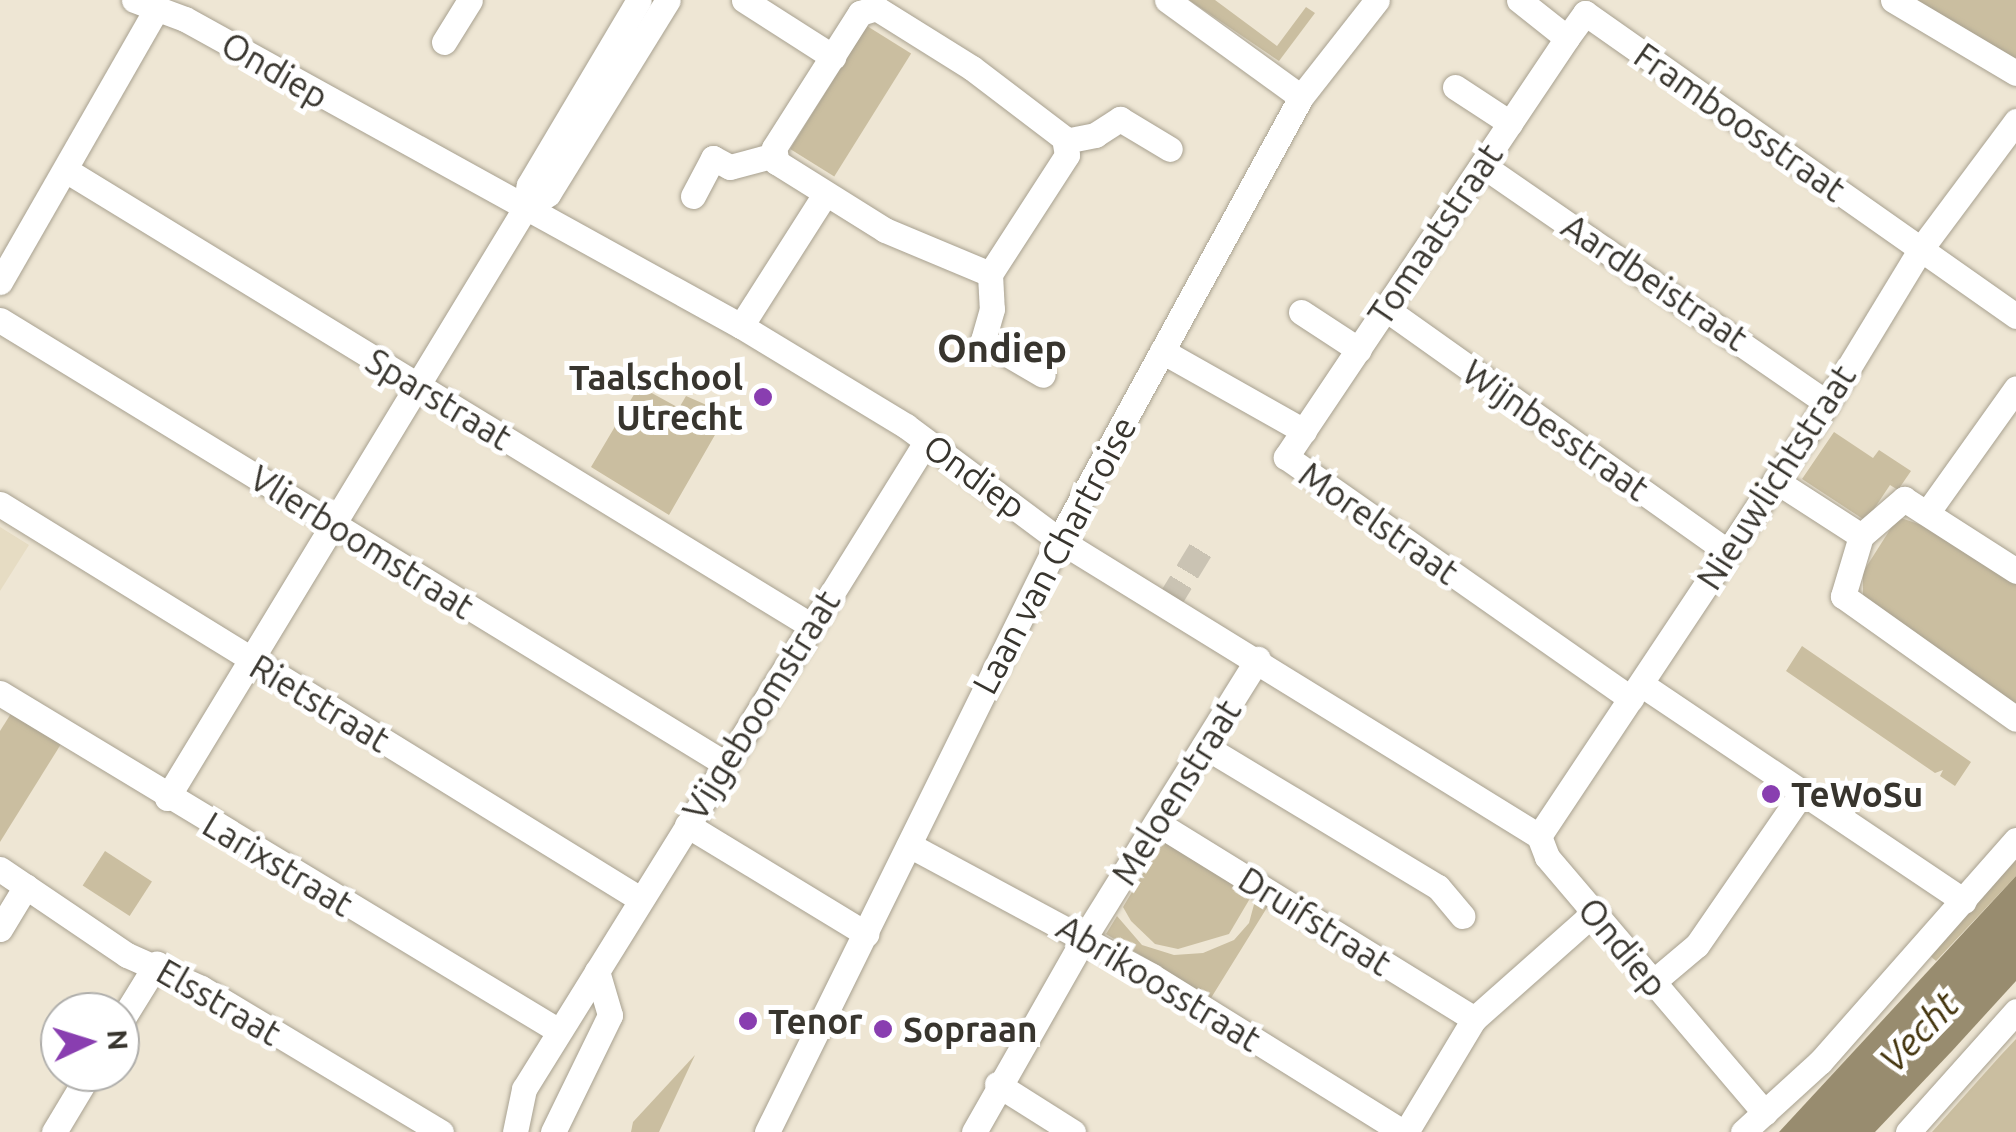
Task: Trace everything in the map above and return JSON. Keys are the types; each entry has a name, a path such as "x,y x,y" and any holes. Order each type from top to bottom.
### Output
{"street":[{"path":"167,798 524,210 529,185 640,0"},
{"path":"524,210 548,194 668,0"},
{"path":"744,0 772,8 832,57"},
{"path":"1167,0 1301,97"},
{"name":"Laan van Chartroise","path":"767,1132 1059,540 1301,97 1376,0"},
{"path":"1519,0 1567,38"},
{"path":"1892,0 2016,73"},
{"path":"0,282 68,172 146,4"},
{"name":"Ondiep","path":"146,4 741,326 926,442 1059,540 1258,659 1539,836 1547,858 1764,1113"},
{"path":"444,42 458,4"},
{"path":"694,196 713,158 730,167 775,155 864,4 876,8 972,68 1065,142 1067,155 990,274 992,309 983,340 1043,375"},
{"name":"Framboosstraat","path":"1567,38 1585,13 1920,250"},
{"name":"Tomaatstraat","path":"1304,431 1567,38"},
{"path":"1456,87 1510,123"},
{"path":"1065,142 1094,135 1120,119 1170,149"},
{"name":"Nieuwlichtstraat","path":"1539,836 1827,403 1920,250 2014,130"},
{"path":"775,155 825,194 886,230 990,274"},
{"name":"Aardbeistraat","path":"1482,164 1827,403"},
{"name":"Sparstraat","path":"68,172 810,625"},
{"path":"741,326 825,194"},
{"path":"1920,250 2016,316"},
{"name":"Wijnbesstraat","path":"1386,309 1726,551"},
{"path":"1301,312 1359,350"},
{"name":"Vlierboomstraat","path":"0,320 724,763"},
{"name":"Morelstraat","path":"1162,351 1304,431 1286,457 1636,692 1802,793 1964,901"},
{"path":"1928,513 2016,388"},
{"name":"Vijgeboomstraat","path":"515,1132 524,1089 926,442"},
{"path":"1776,481 1862,536"},
{"path":"2016,571 1904,500 1862,536 1844,596 2016,719"},
{"name":"Rietstraat","path":"0,504 640,899"},
{"name":"Meloenstraat","path":"974,1132 997,1084 1084,938 1258,659"},
{"name":"Larixstraat","path":"0,694 560,1032"},
{"path":"1204,746 1438,887 1462,916"},
{"path":"1653,982 1697,946 1802,793"},
{"name":"Druifstraat","path":"1156,823 1474,1019"},
{"path":"686,825 866,934"},
{"path":"1744,1132 1820,1062 2016,840"},
{"name":"Abrikoosstraat","path":"909,845 1084,938 1404,1132"},
{"name":"Elsstraat","path":"0,869 26,886 32,895 128,955 156,963 440,1132"},
{"path":"0,929 26,886"},
{"path":"1404,1132 1474,1019 1594,912"},
{"path":"139,992 156,963"},
{"path":"554,1132 610,1015 597,971"},
{"path":"1908,1132 2016,1010"},
{"path":"997,1084 1073,1132"},
{"path":"54,1132 78,1092"}],"shaded area":[{"path":"1189,0 1215,0 1277,46 1306,7 1315,13 1279,61"},
{"path":"1906,0 2016,0 2016,59"},
{"path":"867,26 911,54 834,177 790,149"},
{"path":"639,386 679,408 686,396 727,414 669,515 591,467"},
{"path":"1834,432 1873,458 1879,450 1911,471 1898,490 1890,485 1866,521 1802,479"},
{"path":"1898,517 1939,531 2016,584 2016,706 1863,598 1863,572"},
{"path":"0,527 29,545 0,591"},
{"path":"1802,646 1971,762 1955,786 1940,776 1943,770 1935,773 1786,671"},
{"path":"17,704 66,736 0,842 0,731"},
{"path":"1163,840 1252,895 1229,934 1178,949 1155,944 1131,921 1123,907"},
{"path":"2016,850 2016,876 1936,961 1928,954"},
{"path":"105,851 152,881 130,916 83,885"},
{"path":"1256,897 1268,906 1211,998 1106,934 1117,916 1142,945 1174,955 1203,953 1234,940 1249,923"},
{"path":"2016,1039 2016,1132 1932,1132 2001,1055"},
{"path":"695,1055 659,1132 631,1132 633,1122"}],"water":[{"name":"Vecht","path":"2016,876 2016,981 1952,1051 1875,1132 1779,1132"}],"tunnel":[{"path":"1168,603 1201,549"}],"place":[{"name":"Taalschool Utrecht","path":"763,397"},
{"name":"TeWoSu","path":"1771,794"},
{"name":"Tenor","path":"748,1021"},
{"name":"Sopraan","path":"883,1029"}],"district":[{"name":"Ondiep","path":"1002,349"}]}
